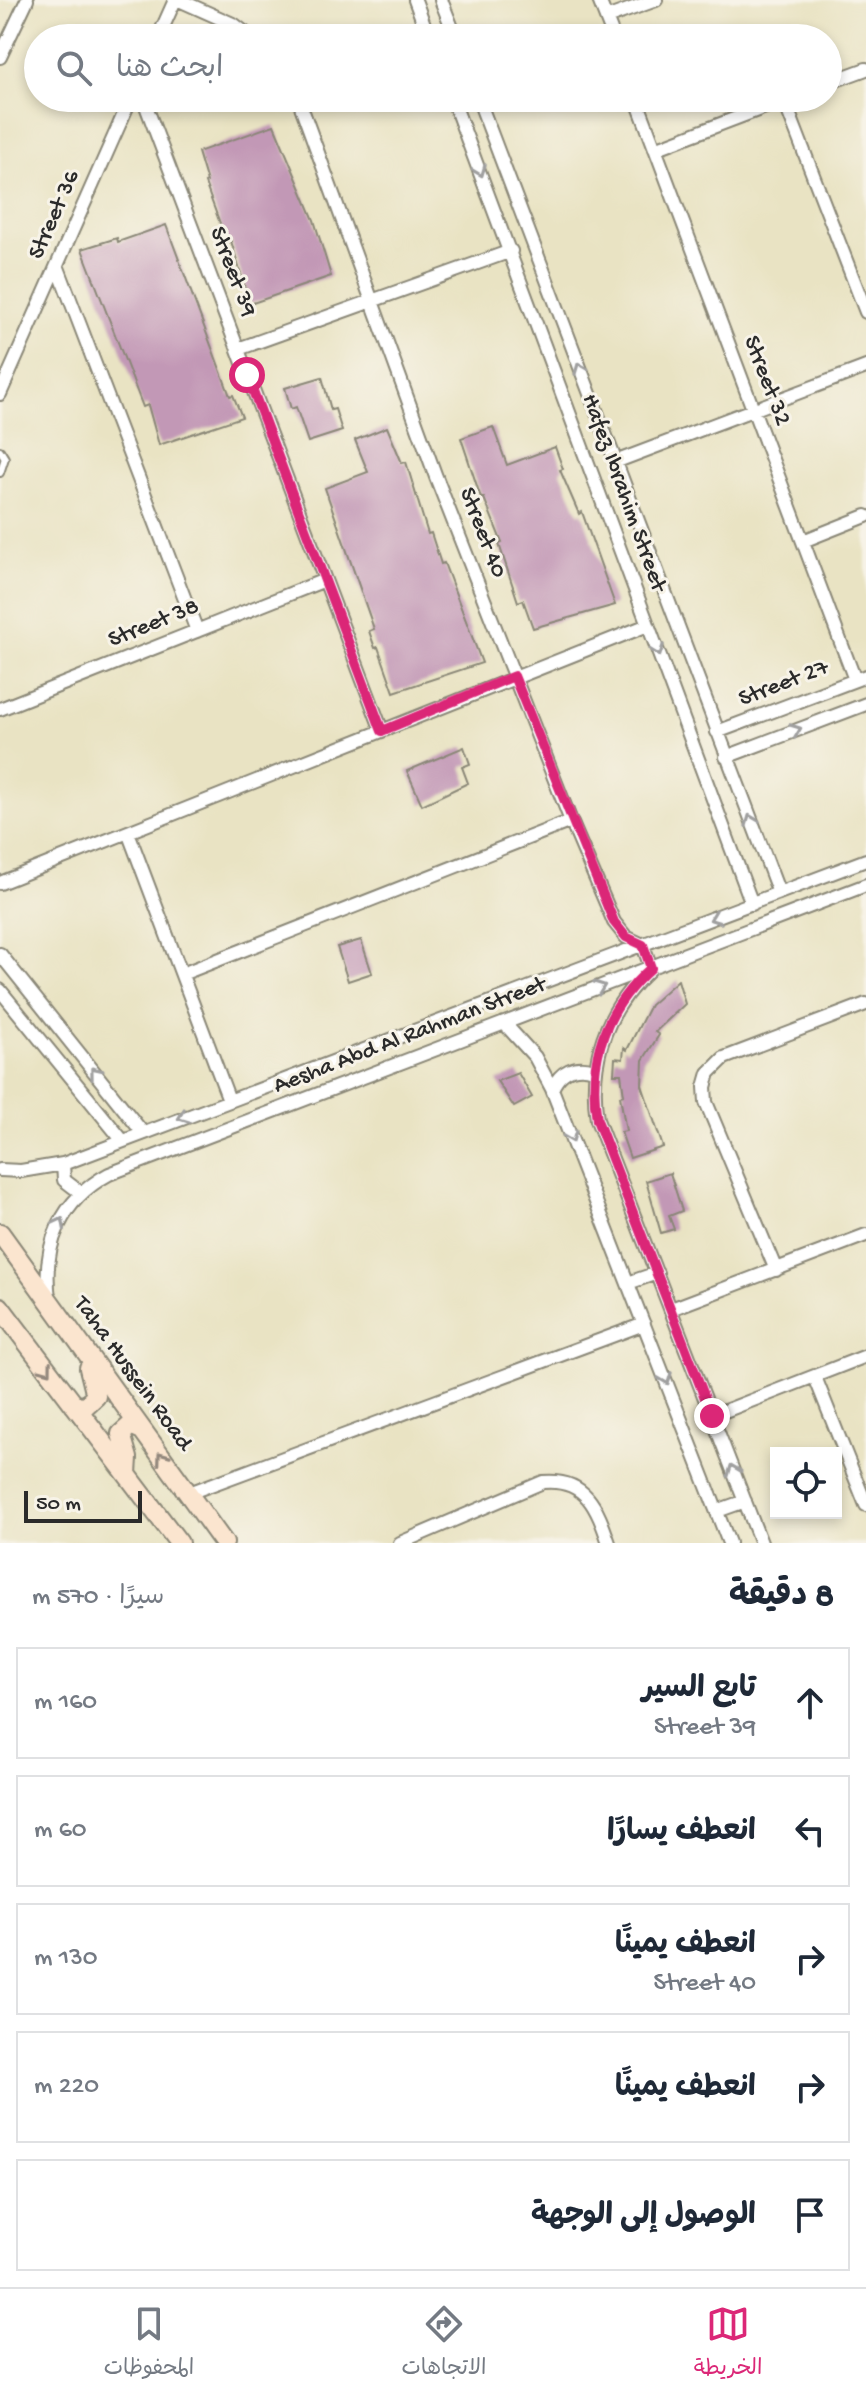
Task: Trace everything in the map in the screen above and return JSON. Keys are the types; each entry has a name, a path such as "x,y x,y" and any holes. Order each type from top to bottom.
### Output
{"main road":[{"name":"Taha Hussein Road","path":"0,1233 224,1543"},
{"path":"0,1307 179,1543"},
{"path":"74,1405 85,1406 96,1396 87,1355"},
{"path":"127,1474 128,1458 121,1434 131,1425 142,1430"}],"street":[{"path":"0,57 27,0"},
{"path":"165,24 177,0 233,24"},
{"path":"415,0 424,24"},
{"path":"441,0 450,24"},
{"path":"599,0 608,24"},
{"path":"606,18 656,0"},
{"path":"842,78 866,69"},
{"name":"Street 36","path":"0,394 125,112"},
{"name":"Street 39","path":"148,112 382,731"},
{"name":"Street 40","path":"303,112 571,821 614,922 626,937 643,945"},
{"name":"Hafez Ibrahim Street","path":"457,112 752,904"},
{"name":"Hafez Ibrahim Street","path":"483,112 779,893"},
{"name":"Street 32","path":"641,112 803,541 860,678"},
{"path":"655,149 752,112"},
{"path":"791,112 866,312"},
{"path":"238,349 511,251"},
{"path":"57,265 197,631"},
{"path":"615,462 866,367"},
{"path":"803,541 866,516"},
{"name":"Street 38","path":"0,709 325,580"},
{"path":"0,883 648,625"},
{"name":"Street 27","path":"717,732 860,678"},
{"name":"Street 27","path":"726,757 866,704"},
{"path":"182,974 571,821"},
{"path":"128,832 229,1100"},
{"name":"Aesha Abd Al Rahman Street","path":"0,1170 31,1170 63,1164 866,860"},
{"name":"Aesha Abd Al Rahman Street","path":"49,1298 47,1260 59,1223 81,1193 109,1174 866,885"},
{"path":"643,945 651,968 616,1007 602,1037 594,1070 597,1120 761,1543"},
{"path":"0,954 143,1133"},
{"path":"0,990 123,1141"},
{"path":"776,1270 709,1108 706,1080 724,1058 865,1009"},
{"path":"435,1022 447,1046"},
{"path":"504,1023 535,1057 552,1089 729,1543"},
{"path":"552,1089 565,1072 580,1067 594,1070"},
{"path":"63,1164 64,1180 81,1193"},
{"path":"671,1309 866,1235"},
{"path":"628,1283 657,1273"},
{"path":"189,1493 644,1324"},
{"path":"712,1416 866,1356"},
{"path":"815,1377 862,1485 866,1505"},
{"path":"400,1543 543,1482 553,1481 574,1486 590,1497 609,1543"},
{"path":"717,1511 745,1501"}],"lane":[{"path":"0,450 5,458 0,473"}],"building":[{"path":"274,125 314,220 331,276 250,304 231,241 227,242 205,183 198,152"},
{"path":"166,225 230,396 233,395 242,417 159,445 148,405 143,407 82,249 117,238 118,242"},
{"path":"322,377 331,410 335,409 342,431 308,442 296,407 291,409 285,388"},
{"path":"387,427 402,463 406,462 428,534 431,533 441,564 444,563 482,663 394,692 369,631 374,629 325,488 368,472 355,440"},
{"path":"493,427 507,465 555,447 563,469 560,470 579,514 582,512 615,605 533,628 523,600 518,602 499,544 502,543 484,498 481,498 461,438"},
{"path":"464,747 470,764 462,767 468,783 422,805 407,771"},
{"path":"361,940 372,973 348,981 337,947"},
{"path":"678,980 685,1004 655,1032 659,1035 643,1060 642,1085 663,1147 630,1158 621,1132 626,1131 620,1096 624,1095 621,1074 614,1074 615,1058 623,1059 624,1048 627,1050 650,1005"},
{"path":"518,1073 532,1097 514,1107 497,1081"},
{"path":"670,1173 682,1211 669,1216 674,1229 661,1233 646,1181"}],"route":[{"path":"247,375 382,731 514,676 614,922 626,937 643,945 651,968 625,993 608,1022 594,1070 594,1103 597,1120 712,1416"}]}
